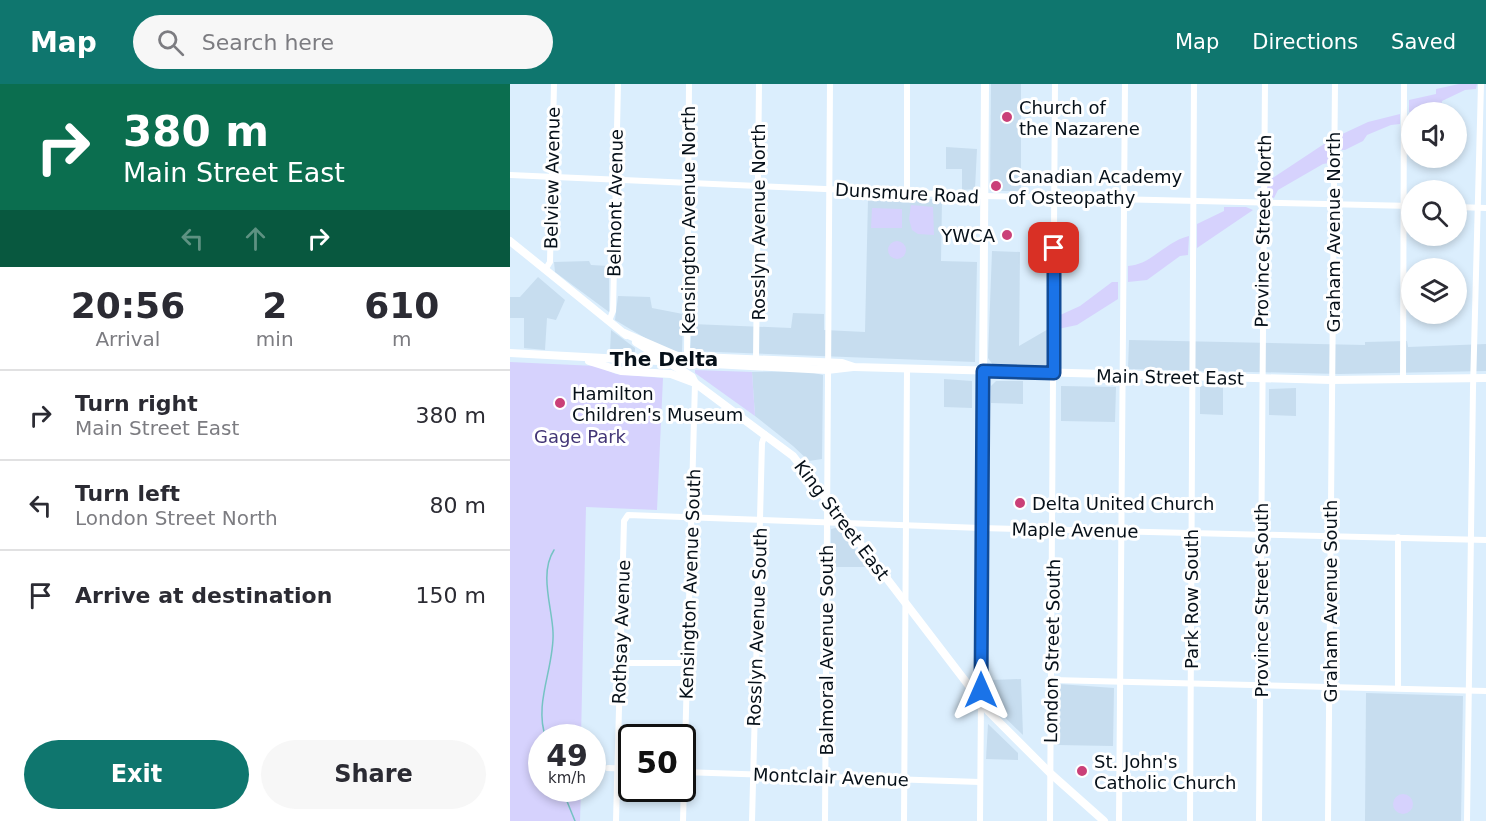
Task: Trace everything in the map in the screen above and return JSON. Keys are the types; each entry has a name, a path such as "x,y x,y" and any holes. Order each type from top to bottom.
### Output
{"main road":[{"path":"981,701 985,84"},
{"name":"King Street East","path":"510,241 636,343 692,377 695,382 793,456 981,701 1050,773 1104,821"},
{"name":"Main Street East","path":"624,333 666,353 687,357 827,366"},
{"path":"611,359 637,355 639,351 636,343"},
{"name":"Main Street East","path":"510,353 670,363 1123,376 1331,380 1486,378"},
{"path":"569,356 621,370 671,374 695,382"}],"street":[{"name":"Belview Avenue","path":"545,270 550,262 554,84"},
{"name":"Belmont Avenue","path":"609,321 613,312 618,84"},
{"name":"Kensington Avenue North","path":"687,357 689,84"},
{"name":"Rosslyn Avenue North","path":"756,360 759,84"},
{"name":"Balmoral Avenue South","path":"825,821 830,84"},
{"path":"907,84 907,192"},
{"name":"London Street South","path":"1050,821 1055,84"},
{"path":"1119,821 1125,84"},
{"name":"Park Row South","path":"1190,821 1194,84"},
{"name":"Province Street North","path":"1262,379 1265,84"},
{"name":"Graham Avenue North","path":"1331,380 1335,84"},
{"path":"1404,84 1404,180"},
{"path":"1467,821 1480,84"},
{"name":"Dunsmure Road","path":"510,175 984,196 1401,206"},
{"path":"1467,208 1486,208"},
{"path":"1403,380 1404,246"},
{"path":"904,821 907,369"},
{"name":"Province Street South","path":"1259,821 1262,379"},
{"name":"Graham Avenue South","path":"1328,821 1331,380"},
{"name":"Kensington Avenue South","path":"685,724 695,382"},
{"name":"Rosslyn Avenue South","path":"752,821 762,443 765,434"},
{"name":"Maple Avenue","path":"628,515 981,528 1486,540"},
{"name":"Rothsay Avenue","path":"615,821 624,521 628,515"},
{"path":"1398,537 1398,688"},
{"path":"620,663 687,663"},
{"path":"1052,680 1486,691"},
{"path":"980,821 981,701"},
{"path":"608,768 617,769"},
{"name":"Montclair Avenue","path":"696,772 980,782"},
{"name":"Kensington Avenue South","path":"683,802 683,821"}],"shaded area":[{"path":"991,84 1021,84 1021,191 990,191"},
{"path":"946,147 977,149 975,189 962,190 962,169 946,169"},
{"path":"868,199 942,199 941,261 977,262 975,362 690,351 692,324 791,328 793,313 824,314 824,330 865,332"},
{"path":"992,251 1020,252 1019,346 1050,328 1049,366 993,365 988,358"},
{"path":"589,261 591,265 609,266 609,312 555,272 554,262"},
{"path":"538,277 565,300 556,320 547,318 545,350 524,348 524,318 510,318 510,297 520,297"},
{"path":"618,296 650,297 652,308 683,314 682,353 657,345 615,320"},
{"path":"611,330 635,348 635,352 610,352"},
{"path":"1129,340 1365,345 1365,342 1407,341 1408,347 1486,344 1486,371 1339,374 1128,369"},
{"path":"805,371 823,375 822,459 809,461 755,416 752,372"},
{"path":"944,379 972,381 972,408 944,407"},
{"path":"996,381 1023,381 1023,404 991,403 991,386"},
{"path":"1223,385 1223,415 1200,414 1200,386"},
{"path":"1061,386 1116,387 1115,422 1061,421"},
{"path":"1296,388 1296,416 1269,415 1269,389"},
{"path":"839,527 866,564 871,567 831,567 831,529"},
{"path":"1021,679 1023,735 992,705 989,695 990,680"},
{"path":"1059,684 1114,688 1113,746 1057,745 1057,686"},
{"path":"1366,693 1463,696 1461,821 1365,821"},
{"path":"988,724 1018,753 1018,760 986,759"}],"green space":[{"path":"1459,84 1477,84 1476,89 1465,90 1442,102 1409,102 1409,100 1436,94 1436,89"},
{"path":"1400,114 1400,124 1391,125 1367,135 1363,141 1345,150 1338,150 1338,136 1368,122"},
{"path":"1324,144 1330,144 1329,163 1323,164 1278,190 1274,198 1270,197 1267,193 1268,181"},
{"path":"911,205 933,207 934,235 918,234 912,230 909,219"},
{"path":"1224,207 1246,207 1253,210 1197,248 1197,224 1224,211"},
{"path":"872,208 902,209 902,228 871,228"},
{"path":"1189,236 1188,255 1180,256 1147,280 1128,282 1128,266 1144,262 1173,243"},
{"path":"897,241 903,244 906,250 903,256 897,259 891,256 888,250 891,244"},
{"path":"1112,282 1118,282 1118,299 1077,325 1058,329 1058,316 1080,306"},
{"name":"Gage Park","path":"510,362 596,366 616,374 663,378 657,510 586,507 581,724 528,724 528,802 581,802 580,821 510,821"},
{"path":"695,370 752,372 755,416 695,373"},
{"path":"1403,794 1410,797 1413,804 1410,811 1403,814 1396,811 1393,804 1396,797"}],"waterway":[{"path":"543,724 543,698 553,645 547,569 554,550"},
{"path":"567,802 575,821"}],"place":[{"name":"Church of the Nazarene","path":"1007,117"},
{"name":"Canadian Academy of Osteopathy","path":"996,186"},
{"name":"YWCA","path":"1007,235"},
{"name":"Hamilton Children's Museum","path":"560,403"},
{"name":"Delta United Church","path":"1020,503"},
{"name":"St. John's Catholic Church","path":"1082,771"}],"district":[{"name":"The Delta","path":"664,359"}],"route":[{"path":"981,690 983,371 1054,373 1054,248"}]}
